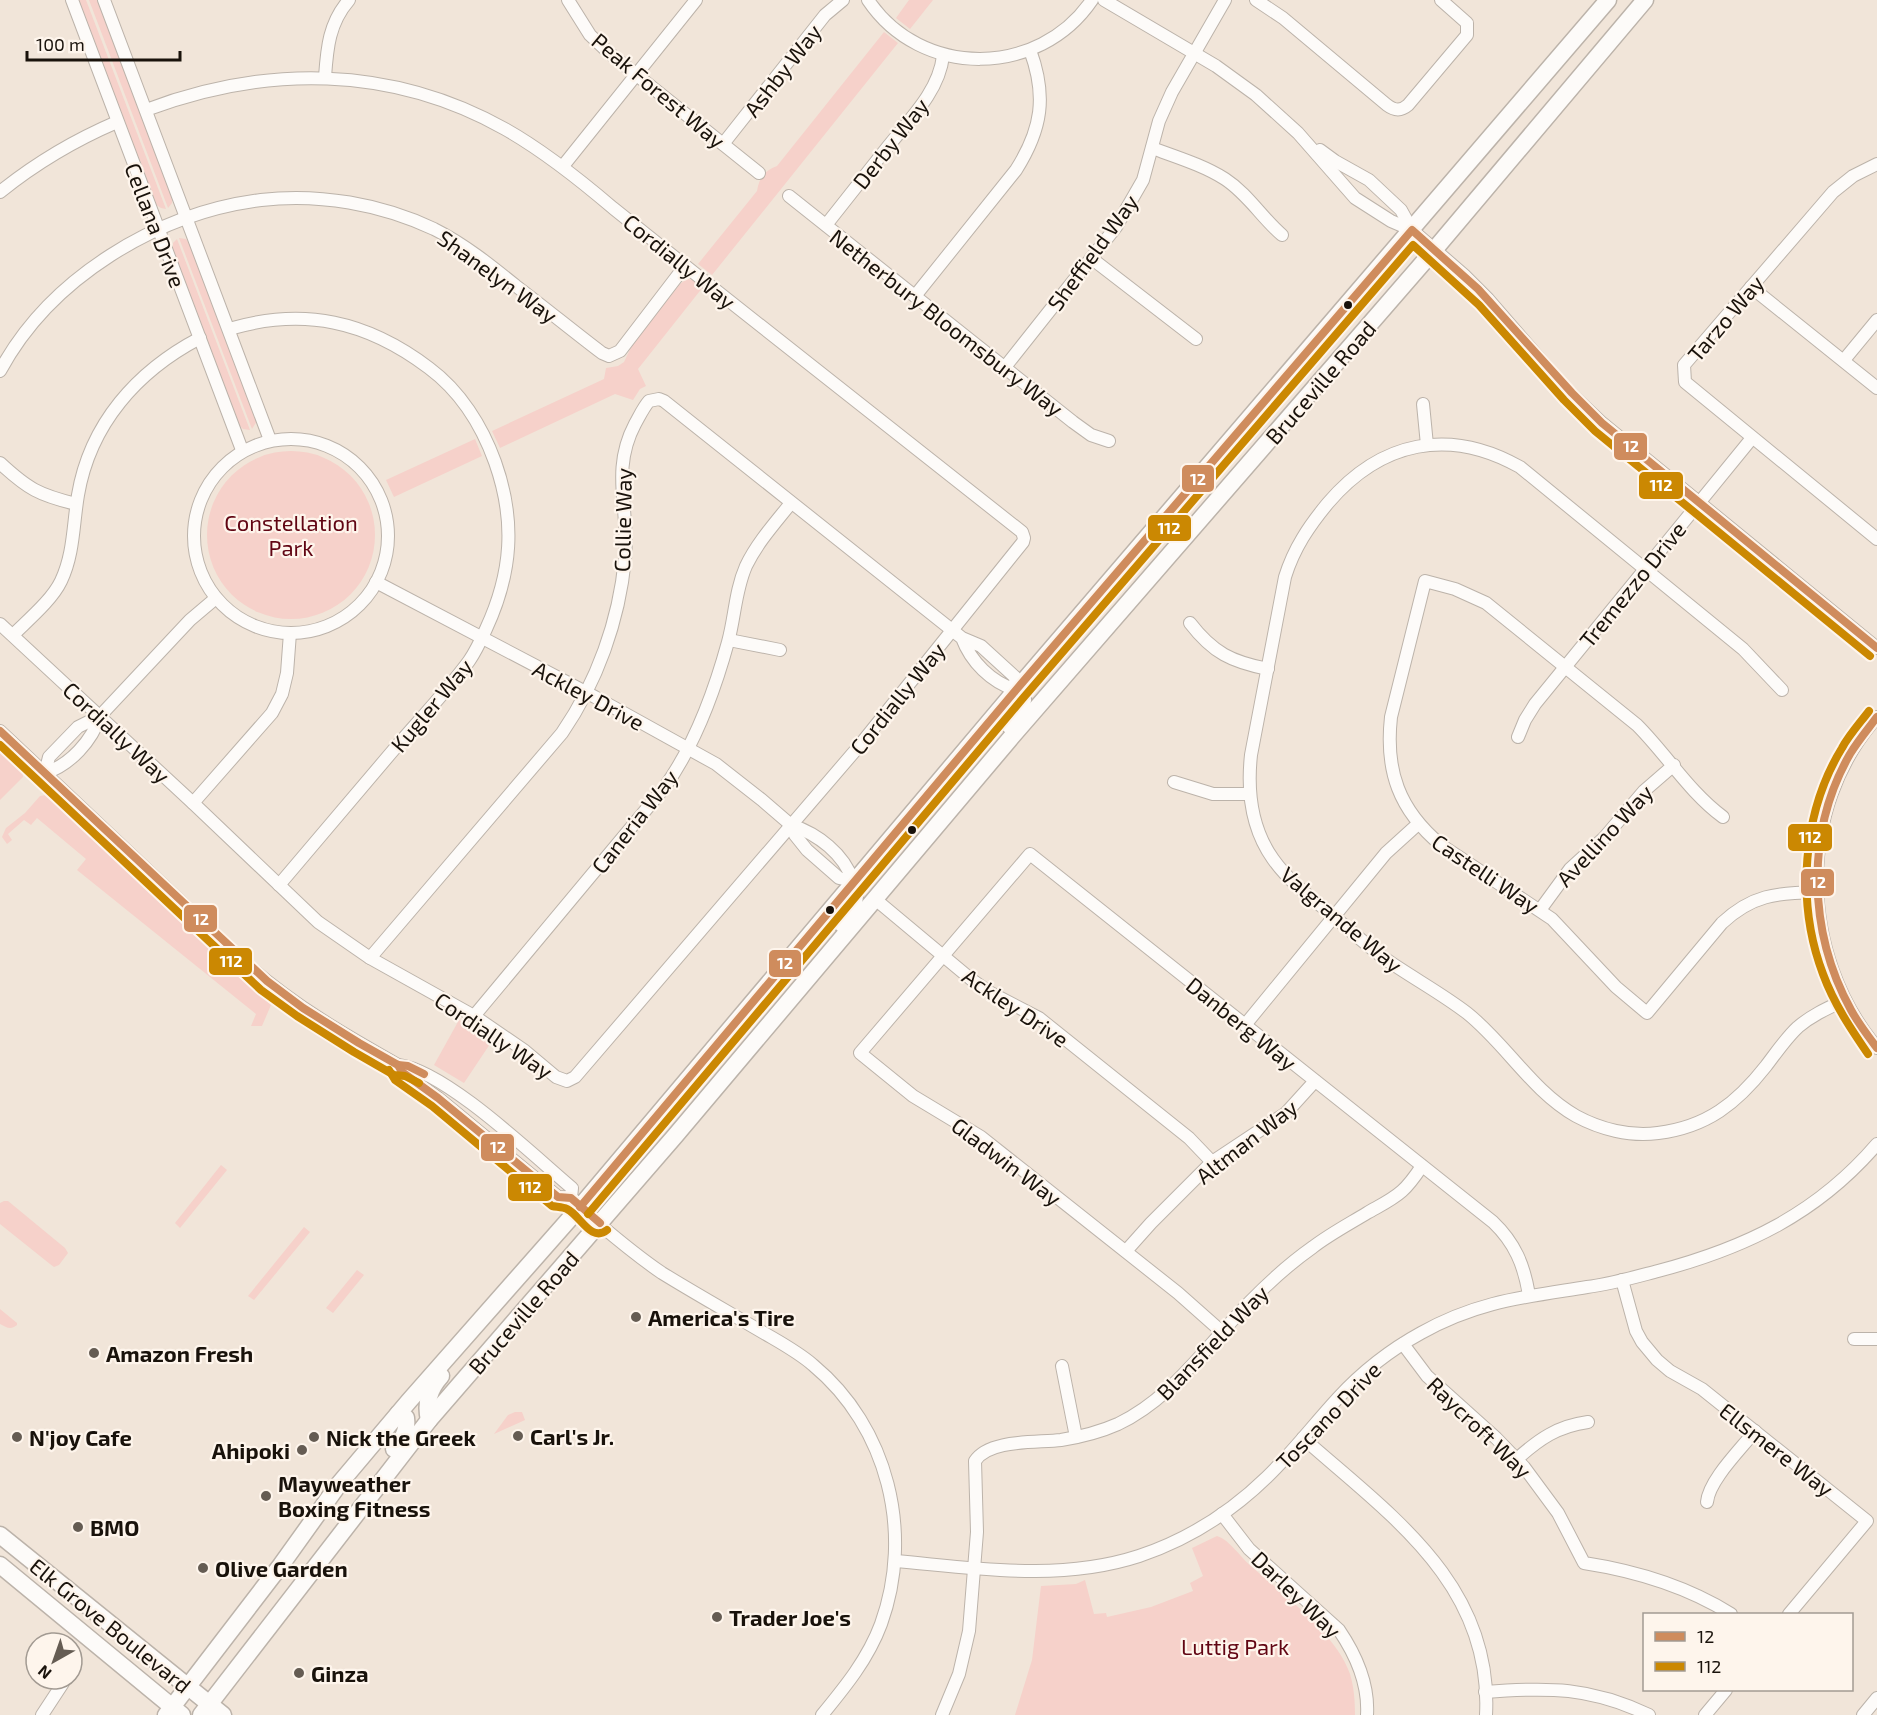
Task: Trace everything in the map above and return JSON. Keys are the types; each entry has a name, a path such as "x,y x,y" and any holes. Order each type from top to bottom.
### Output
{"main road":[{"name":"Bruceville Road","path":"173,1712 188,1687 339,1484 489,1310 575,1203 1608,0"},
{"name":"Bruceville Road","path":"205,1709 429,1420 599,1224 1014,734 1435,249 1645,0"},
{"name":"Bruceville Road","path":"969,789 985,757 1021,712 1023,700 1016,690"},
{"name":"Bruceville Road","path":"803,984 820,950 851,913 856,898 853,881"},
{"name":"Bruceville Road","path":"429,1420 427,1409 432,1388 474,1338 489,1310"},
{"name":"Bruceville Road","path":"345,1528 354,1498 405,1434 406,1418 398,1414"},
{"name":"Elk Grove Boulevard","path":"0,1535 188,1687 205,1709 223,1715"},
{"name":"Elk Grove Boulevard","path":"0,1565 173,1712"}],"street":[{"name":"Cellana Drive","path":"72,0 242,450"},
{"name":"Cellana Drive","path":"104,0 270,440"},
{"path":"325,77 328,40 334,22 349,0"},
{"name":"Peak Forest Way","path":"568,0 590,35 759,173"},
{"path":"563,166 696,0"},
{"name":"Ashby Way","path":"723,144 825,15 843,0"},
{"path":"868,0 886,22 904,36 944,56 961,59 1001,58 1030,50 1063,32 1092,0"},
{"path":"1104,0 1196,53 1244,85 1298,133 1335,161 1369,180 1401,210 1412,230"},
{"name":"Sheffield Way","path":"1005,367 1116,227 1143,180 1159,121 1172,92 1225,0"},
{"path":"1256,0 1283,18 1387,105 1398,110 1408,105 1467,35 1467,23 1441,0"},
{"path":"915,296 1016,170 1029,149 1038,122 1041,96 1030,50"},
{"name":"Derby Way","path":"826,225 920,106 935,83 942,68 944,56"},
{"name":"Cordially Way","path":"0,624 194,803 318,922 370,958 474,1016 525,1051 556,1077 567,1081 571,1080 957,634 1023,542 1022,532 686,267 563,166 505,129 435,98 408,90 325,77 252,81 201,91 146,110"},
{"path":"0,192 50,157 117,122"},
{"path":"1298,133 1355,198 1391,221 1412,230 1488,299 1578,401 1877,648"},
{"path":"1152,148 1196,165 1226,180 1252,202 1282,235"},
{"name":"Tarzo Way","path":"1877,164 1853,176 1833,192 1684,365 1685,382 1877,539"},
{"name":"Netherbury Bloomsbury Way","path":"789,196 1073,422 1092,435 1109,441"},
{"name":"Shanelyn Way","path":"0,371 37,318 94,266 127,245 186,218 239,203 287,198 339,201 402,216 433,229 472,251 602,353 609,356 620,351 686,267"},
{"path":"1091,258 1197,339"},
{"path":"1751,287 1877,388"},
{"name":"Kugler Way","path":"229,329 255,321 291,318 315,320 359,328 399,347 437,374 466,407 486,438 499,472 508,512 509,543 506,571 497,605 469,661 279,885"},
{"path":"1844,360 1877,320"},
{"path":"13,636 61,583 70,555 76,504 85,465 92,447 114,409 153,368 200,338"},
{"name":"Collie Way","path":"370,958 562,733 586,692 611,632 620,596 625,556 625,516 621,476 627,440 649,401 653,399 664,401 957,634 976,663 1002,686 1016,690"},
{"path":"1423,404 1427,445"},
{"name":"Tremezzo Drive","path":"1518,737 1535,704 1752,438"},
{"path":"296,439 322,443 345,455 369,479 383,506 388,534 387,552 376,582 361,603 339,621 314,631 290,633 270,631 253,625 230,611 216,598 203,577 196,556 194,533 200,499 209,484 242,450 253,444 270,440 296,439"},
{"name":"Valgrande Way","path":"1782,690 1743,649 1520,467 1502,457 1476,448 1455,445 1427,445 1400,451 1363,470 1347,483 1311,524 1291,558 1285,577 1251,755 1249,774 1254,819 1271,857 1294,885 1384,958 1466,1012 1543,1090 1564,1108 1595,1125 1629,1133 1657,1133 1678,1130 1699,1123 1735,1101 1798,1027 1814,1015 1845,1000"},
{"path":"0,463 34,491 76,504"},
{"name":"Caneria Way","path":"474,1016 675,772 711,699 729,640 737,592 746,567 756,548 791,503"},
{"name":"Castelli Way","path":"1724,817 1696,794 1674,765 1637,725 1486,603 1455,589 1425,581 1391,717 1389,737 1389,757 1398,790 1407,808 1418,824 1441,845 1540,910 1561,927 1616,987 1647,1013 1734,911 1764,896 1816,891"},
{"name":"Ackley Drive","path":"376,582 688,747 736,779 791,825 795,835 807,850 839,878 853,881"},
{"path":"45,773 49,757 78,727 100,716 190,620 216,598"},
{"path":"1190,623 1201,638 1224,656 1246,665 1268,669"},
{"path":"194,803 272,713 282,694 288,673 290,633"},
{"path":"729,640 780,650"},
{"path":"1877,717 1857,744 1834,787 1821,834 1816,891 1824,948 1845,1000 1877,1048"},
{"path":"0,731 278,992 398,1065 402,1072 438,1098 558,1197 575,1203 661,1272 800,1354 827,1377 839,1391 861,1420 881,1462 894,1515 895,1561 889,1599 868,1651 848,1683 822,1715"},
{"name":"Avellino Way","path":"1540,910 1570,869 1605,838 1644,790 1674,765"},
{"path":"1174,782 1212,794 1250,794"},
{"path":"1245,1025 1386,853 1418,824"},
{"name":"Danberg Way","path":"944,955 1030,854 1501,1230 1512,1243 1520,1258 1529,1295"},
{"name":"Ackley Drive","path":"875,899 972,980 989,992 1039,1018 1189,1138 1212,1162"},
{"name":"Gladwin Way","path":"944,955 860,1053 913,1096 981,1137 1125,1251 1222,1332"},
{"name":"Altman Way","path":"1125,1251 1212,1162 1287,1113 1315,1081"},
{"name":"Toscano Drive","path":"895,1561 1021,1572 1053,1572 1106,1565 1137,1557 1178,1540 1222,1514 1268,1476 1362,1375 1403,1344 1443,1322 1485,1305 1529,1295 1622,1280 1718,1254 1781,1224 1828,1191 1877,1144"},
{"name":"Blansfield Way","path":"942,1715 950,1699 964,1657 969,1630 977,1532 975,1461 980,1454 987,1449 1008,1445 1076,1437 1116,1425 1138,1413 1159,1399 1183,1376 1252,1298 1281,1272 1333,1233 1389,1202 1402,1191 1422,1166"},
{"name":"Ellsmere Way","path":"1622,1280 1632,1320 1649,1351 1670,1371 1702,1389 1868,1521 1790,1613"},
{"path":"1854,1339 1877,1339"},
{"name":"Raycroft Way","path":"1403,1344 1427,1376 1517,1459 1539,1485 1558,1513 1584,1563 1628,1571 1660,1581 1702,1598 1729,1613"},
{"path":"1062,1366 1076,1437"},
{"path":"1517,1459 1544,1436 1555,1430 1588,1422"},
{"path":"1707,1502 1708,1493 1716,1479 1755,1431"},
{"path":"1303,1438 1404,1527 1436,1561 1452,1585 1478,1645 1486,1715"},
{"name":"Darley Way","path":"1222,1514 1249,1549 1339,1630 1359,1665 1365,1684 1367,1715"},
{"path":"1485,1692 1551,1688 1578,1691 1605,1697 1649,1715"},
{"path":"42,1715 58,1691"},
{"path":"1705,1715 1724,1691"},
{"path":"1863,1715 1877,1698"}],"green space":[{"path":"78,0 86,0 166,209 155,204"},
{"path":"89,0 97,0 172,196 172,203 168,208"},
{"path":"909,0 933,0 910,29 896,18"},
{"path":"884,32 898,43 712,275 698,264 757,191 763,175 777,166"},
{"path":"179,238 186,239 190,244 257,421 252,429"},
{"path":"177,239 250,430 243,429 239,425 173,252 173,243"},
{"path":"687,279 694,280 703,287 638,369 646,386 640,389 633,400 615,394 500,448 492,431 604,379 606,368 618,366 624,362 633,343 680,284"},
{"path":"475,439 482,456 394,497 386,480"},
{"name":"Constellation Park","path":"291,451 307,452 323,457 351,475 369,503 374,519 374,551 369,567 351,595 323,613 307,618 291,619 275,618 259,613 231,595 213,567 208,551 207,535 208,519 213,503 231,475 259,457 275,452"},
{"path":"0,744 22,765 23,777 0,800"},
{"path":"46,795 271,1005 262,1026 251,1026 256,1014 77,870 86,859 37,818 31,825 24,820 8,834 12,840 7,844 2,837 6,828 25,813 40,796"},
{"path":"459,1020 492,1041 464,1083 434,1065"},
{"path":"221,1165 227,1170 180,1228 175,1223"},
{"path":"8,1201 65,1248 68,1253 59,1265 54,1267 0,1224 0,1203"},
{"path":"304,1227 310,1232 254,1300 248,1296"},
{"path":"357,1270 364,1275 333,1313 326,1308"},
{"path":"0,1309 17,1325 9,1328 0,1324"},
{"path":"522,1412 525,1420 494,1434 508,1415"},
{"name":"Luttig Park","path":"1217,1536 1231,1545 1307,1615 1333,1644 1350,1674 1355,1715 1015,1715 1032,1660 1041,1586 1076,1584 1085,1580 1094,1614 1106,1613 1107,1617 1151,1607 1193,1591 1190,1583 1203,1576 1192,1548"}],"transit line":[{"name":"12","path":"580,1207 1016,690 1412,230 1478,289 1602,423 1877,648"},
{"name":"112","path":"588,1214 1024,697 1413,245 1479,305 1564,400 1595,431 1870,656"},
{"name":"112","path":"1868,1054 1849,1026 1827,985 1814,947 1809,918 1807,859 1818,801 1829,773 1851,734 1869,711"},
{"name":"12","path":"1877,717 1850,754 1835,784 1825,816 1819,849 1817,882 1826,948 1837,980 1854,1015 1877,1048"},
{"name":"12","path":"0,731 267,981 303,1008 359,1043 398,1065 408,1066 424,1074"},
{"name":"112","path":"0,745 261,990 354,1052 394,1075 405,1076 419,1083"},
{"name":"12","path":"398,1065 402,1072 438,1098 558,1197 571,1198 600,1223"},
{"name":"112","path":"389,1070 395,1080 432,1106 552,1206 562,1207 572,1212 591,1231 601,1233 607,1230"}],"place":[{"name":"America's Tire","path":"636,1317"},
{"name":"Amazon Fresh","path":"94,1353"},
{"name":"Carl's Jr.","path":"518,1436"},
{"name":"N'joy Cafe","path":"17,1437"},
{"name":"Nick the Greek","path":"314,1437"},
{"name":"Ahipoki","path":"302,1450"},
{"name":"Mayweather Boxing Fitness","path":"266,1496"},
{"name":"BMO","path":"78,1527"},
{"name":"Olive Garden","path":"203,1568"},
{"name":"Trader Joe's","path":"717,1617"},
{"name":"Ginza","path":"299,1673"}]}
